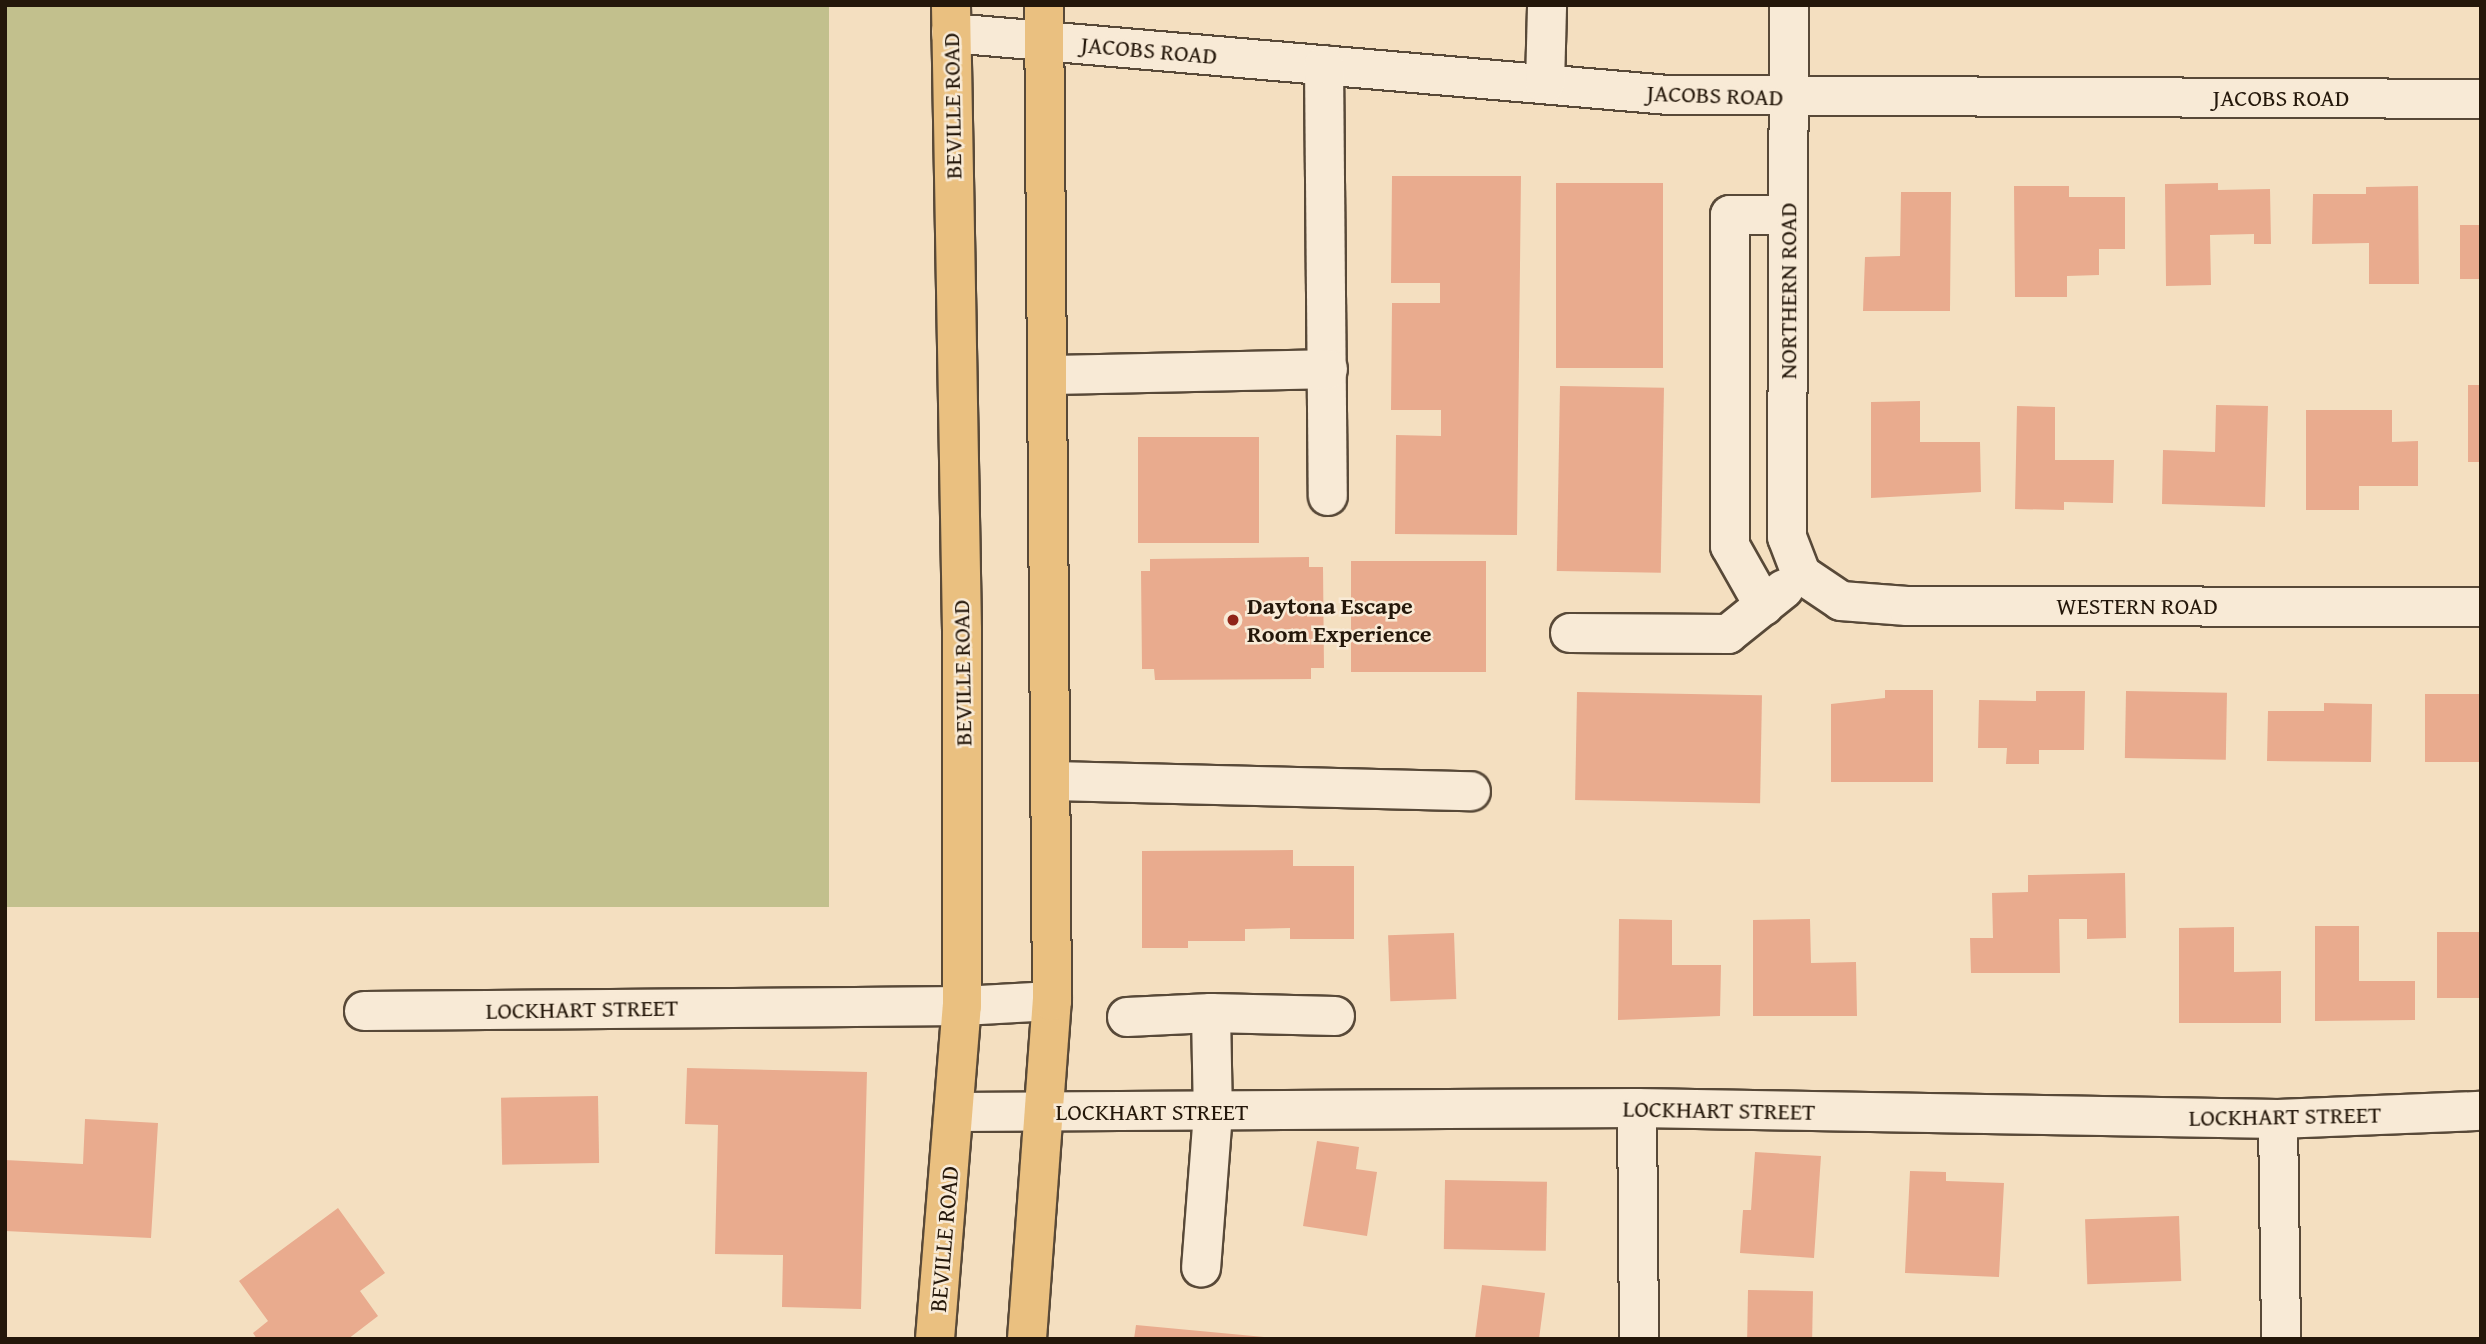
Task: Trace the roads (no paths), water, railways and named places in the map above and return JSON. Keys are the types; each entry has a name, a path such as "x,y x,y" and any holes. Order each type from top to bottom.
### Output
{"main road":[{"name":"BEVILLE ROAD","path":"935,1339 956,1112 962,1006 962,643 951,19"},
{"path":"1027,1339 1046,1112 1052,1001 1044,23"}],"street":[{"path":"1545,85 1547,5"},
{"name":"NORTHERN ROAD","path":"1789,5 1787,537 1801,574"},
{"name":"JACOBS ROAD","path":"951,19 1044,23 1324,65 1668,95 2481,99"},
{"path":"1324,65 1328,496"},
{"path":"1764,606 1730,545 1730,215 1788,215"},
{"path":"1048,375 1328,369"},
{"path":"1570,633 1728,634 1801,574"},
{"name":"WESTERN ROAD","path":"1801,574 1841,601 1908,606 2481,607"},
{"path":"1052,781 1471,791"},
{"name":"LOCKHART STREET","path":"364,1011 962,1006 1052,1001"},
{"path":"1201,1268 1213,1113 1211,1013"},
{"path":"1127,1017 1211,1013 1335,1016"},
{"path":"1637,1108 1639,1339"},
{"name":"LOCKHART STREET","path":"956,1112 1213,1113 1637,1108 2278,1119 2481,1111"},
{"path":"2278,1119 2281,1339"}],"place":[{"name":"Daytona Escape Room Experience","path":"1233,620"}]}
